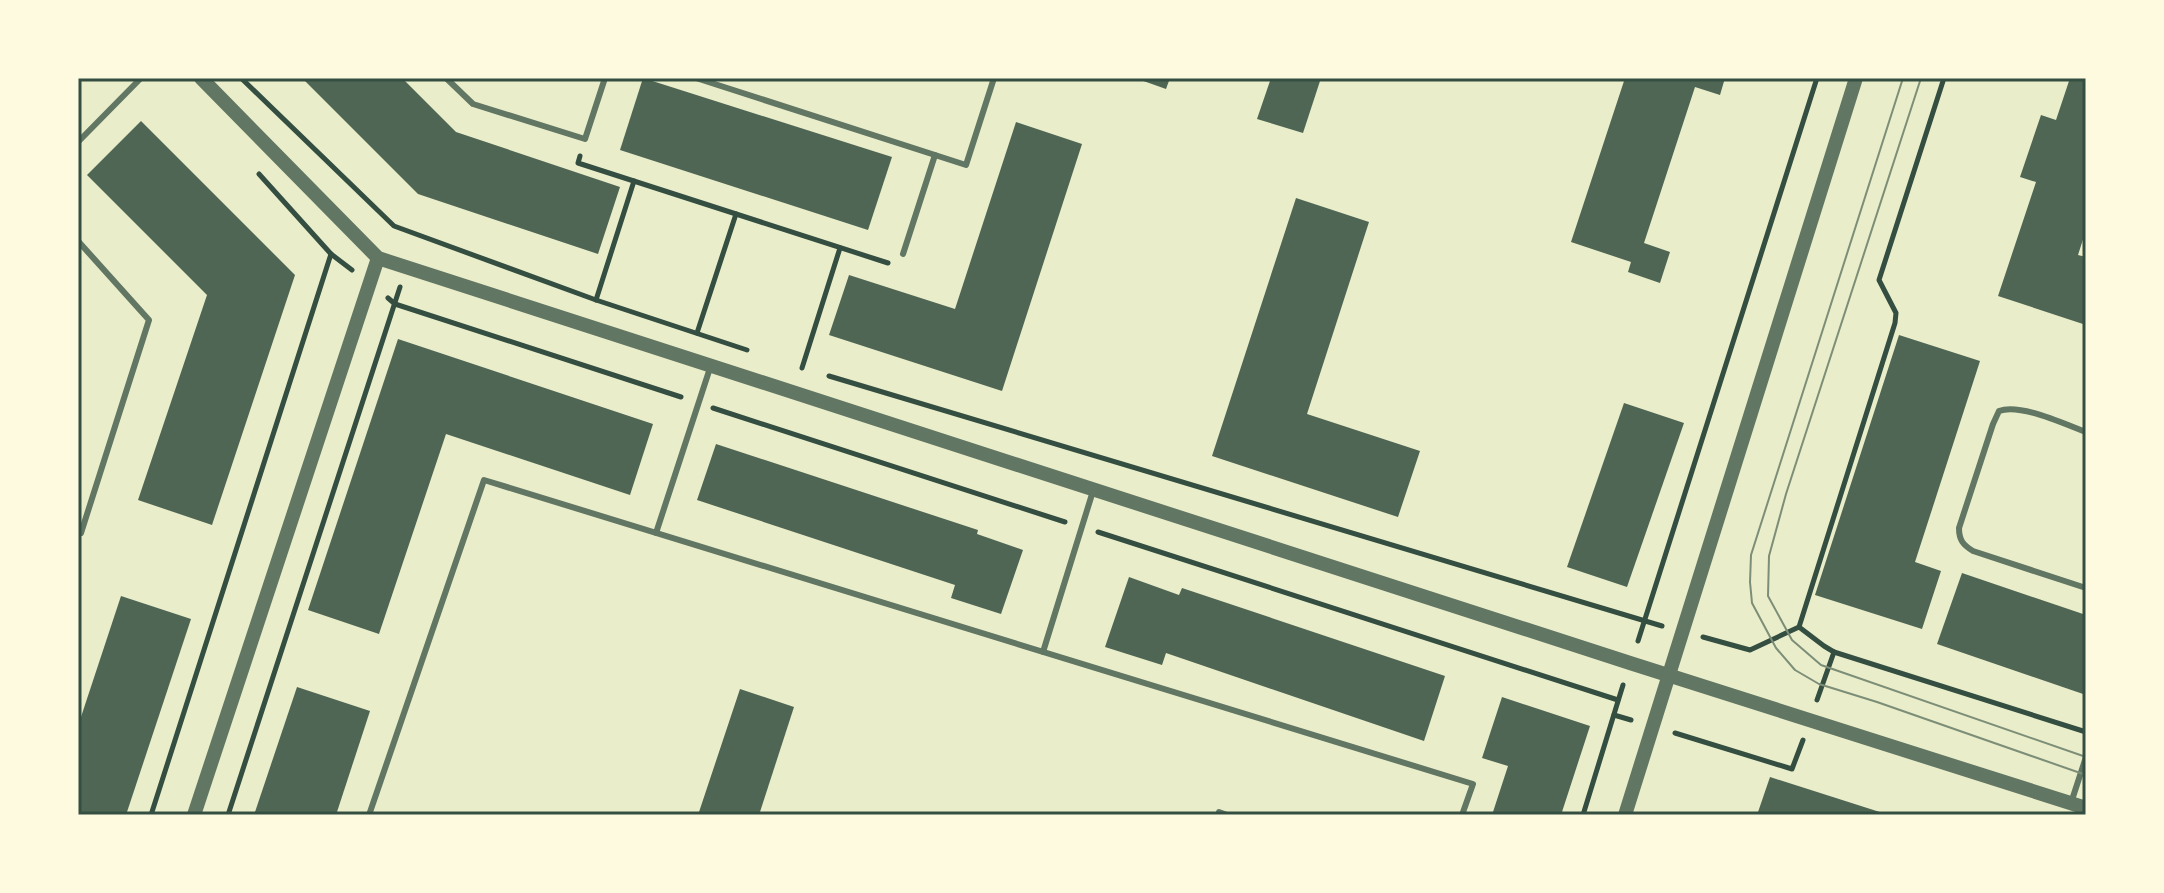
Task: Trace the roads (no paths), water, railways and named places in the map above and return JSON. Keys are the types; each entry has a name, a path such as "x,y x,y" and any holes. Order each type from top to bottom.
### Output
{"street":[{"path":"201,78 378,258 2079,806"},
{"path":"1625,815 1856,78"},
{"path":"194,815 378,258"}],"lane":[{"path":"78,142 141,78"},
{"path":"446,78 473,104 585,139 605,78"},
{"path":"696,78 966,165 994,78"},
{"path":"903,254 935,155"},
{"path":"78,241 149,320 81,533"},
{"path":"656,533 711,365"},
{"path":"2086,432 2020,409 1999,411 1959,528 1964,545 1973,551 2086,588"},
{"path":"369,815 484,480 1473,784 1462,815"},
{"path":"1043,652 1094,489"},
{"path":"2079,806 2086,757"},
{"path":"1218,815 1219,812 1227,815"}],"tram line":[{"path":"1903,78 1751,555 1752,603 1776,648 1795,670 1819,684 2086,775"},
{"path":"1921,78 1786,494 1769,556 1768,596 1792,640 1821,665 2086,757"}]}
